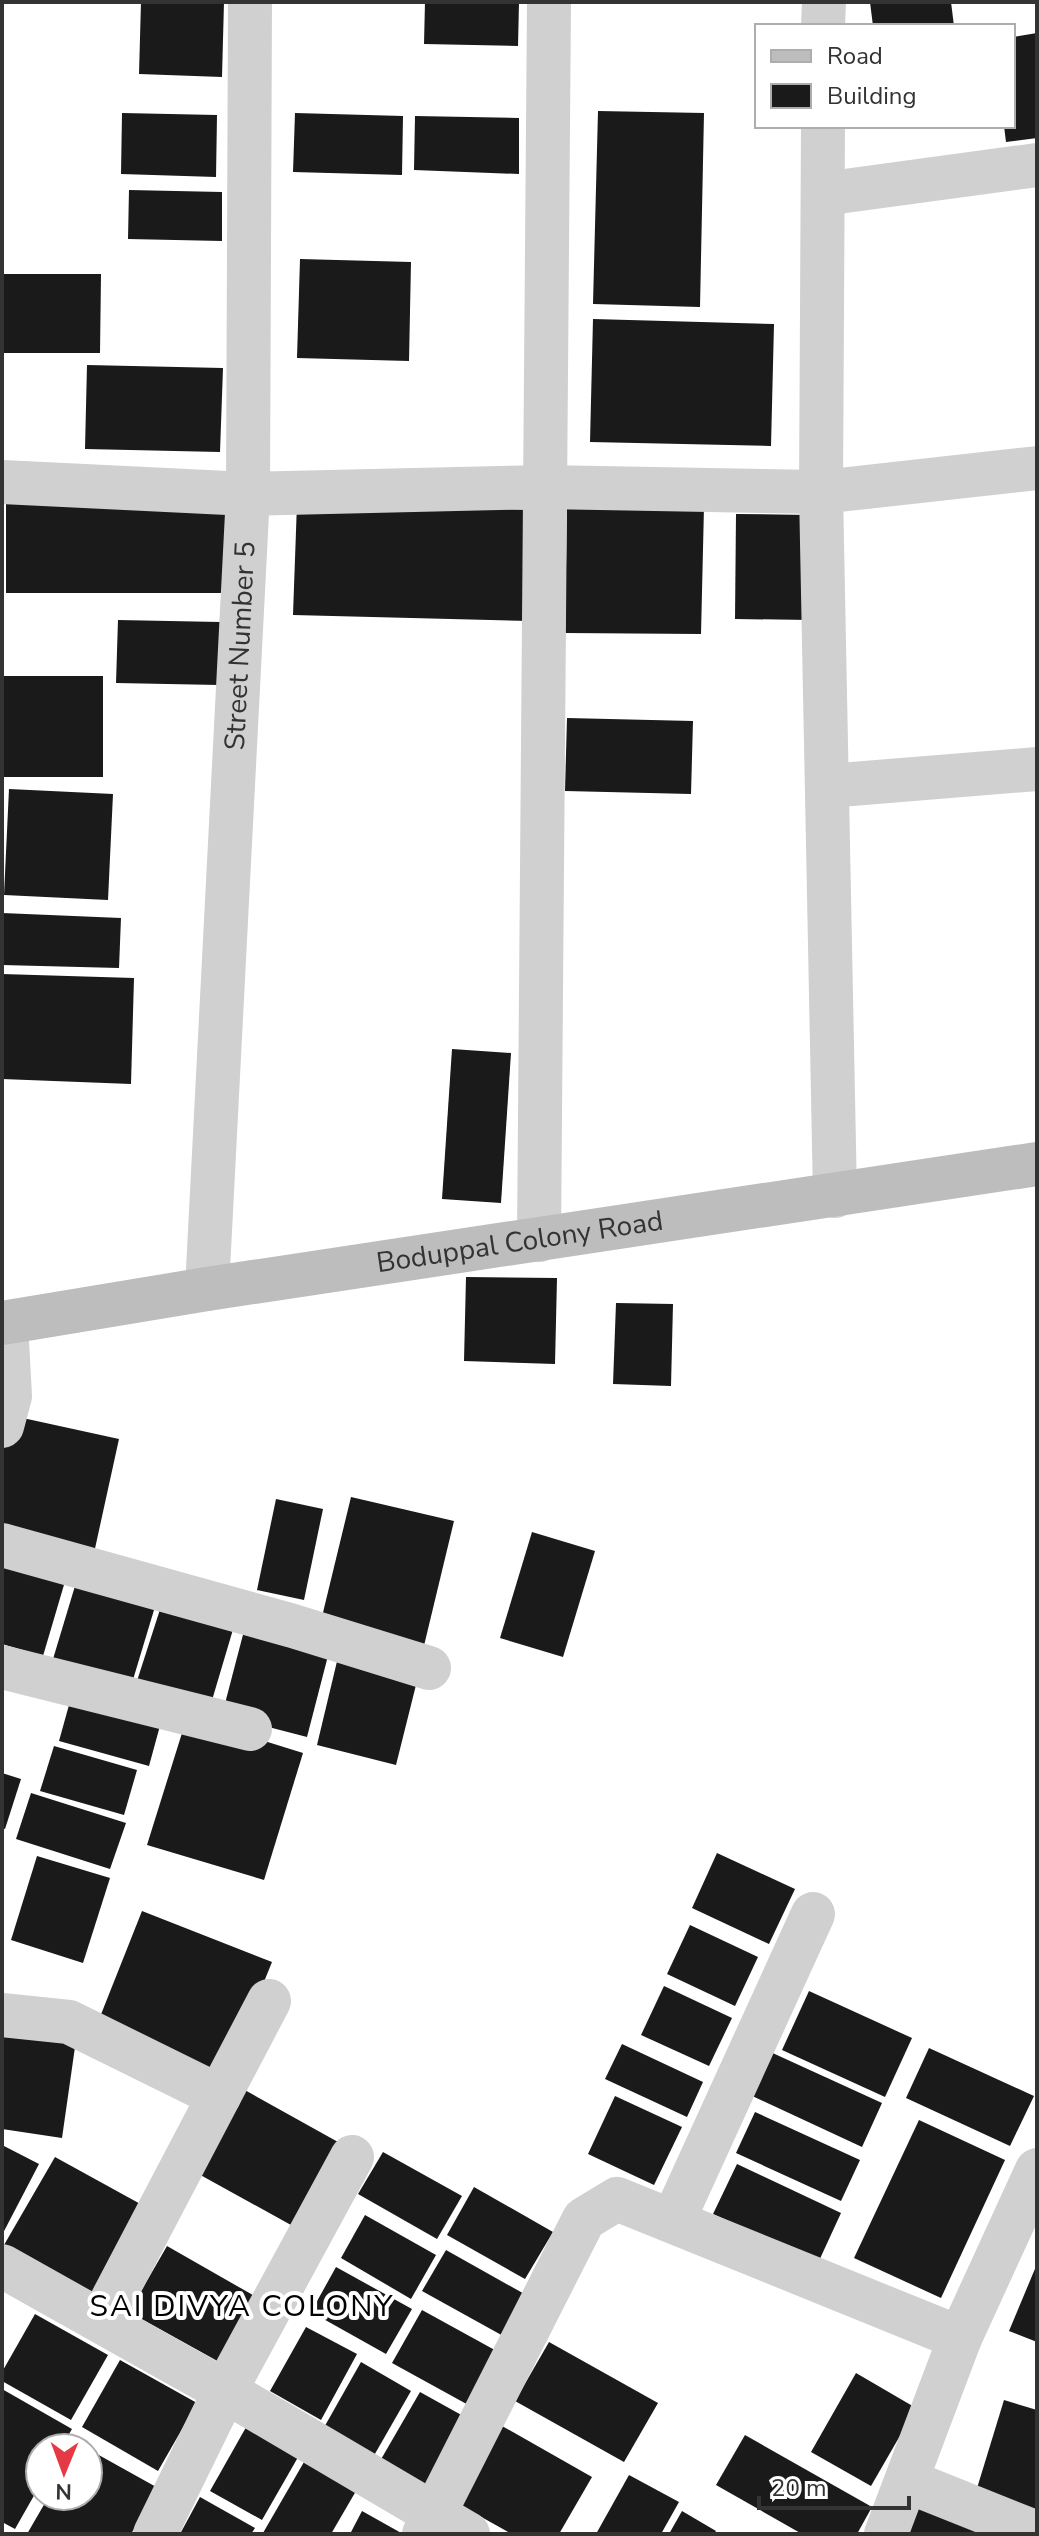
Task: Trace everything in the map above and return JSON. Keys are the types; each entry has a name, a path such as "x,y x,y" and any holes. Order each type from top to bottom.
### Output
{"street":[{"name":"Street Number 5","path":"207,1289 248,494 250,2"},
{"path":"539,1240 549,2"},
{"path":"823,24 824,2"},
{"path":"823,128 821,492 835,1196"},
{"path":"823,194 1037,165"},
{"path":"2,482 248,494 544,487 821,492 1037,468"},
{"path":"827,786 1037,769"},
{"name":"Boduppal Colony Road","path":"4,1323 207,1289 1037,1164"},
{"path":"2,1426 10,1396 4,1323"},
{"path":"2,1545 278,1621 429,1668"},
{"path":"2,1667 250,1729"},
{"path":"673,2221 813,1914"},
{"path":"101,2321 269,2001"},
{"path":"2,2015 69,2022 219,2096"},
{"path":"155,2534 225,2391 352,2157"},
{"path":"886,2534 960,2338 1037,2170"},
{"path":"3,2270 225,2391 442,2528 584,2219 617,2199 960,2338"},
{"path":"907,2481 1037,2533"}],"building":[{"path":"141,2 224,2 222,77 139,74"},
{"path":"425,2 519,2 518,46 424,44"},
{"path":"870,2 951,2 954,24 873,24"},
{"path":"1037,33 1037,138 1006,142 1004,128 1015,128 1015,37"},
{"path":"598,111 704,113 700,307 593,304"},
{"path":"122,113 217,115 216,177 121,174"},
{"path":"295,113 403,116 402,175 293,172"},
{"path":"415,116 519,118 519,174 414,170"},
{"path":"129,190 222,192 222,241 128,239"},
{"path":"300,259 411,262 409,361 297,358"},
{"path":"2,274 101,274 100,353 2,353"},
{"path":"593,319 774,324 771,446 590,442"},
{"path":"87,365 223,368 220,452 85,449"},
{"path":"6,495 225,495 225,593 6,593"},
{"path":"297,503 533,510 530,621 293,615"},
{"path":"567,504 704,506 701,634 565,633"},
{"path":"736,514 811,515 810,620 735,619"},
{"path":"118,620 220,622 219,685 116,683"},
{"path":"2,676 103,676 103,777 2,777"},
{"path":"567,718 693,721 691,794 565,791"},
{"path":"9,789 113,794 108,900 4,895"},
{"path":"2,913 121,918 119,968 2,965"},
{"path":"2,974 134,978 131,1084 2,1079"},
{"path":"452,1049 511,1053 501,1203 442,1199"},
{"path":"466,1277 557,1278 555,1364 464,1361"},
{"path":"616,1303 673,1304 671,1386 613,1384"},
{"path":"9,1415 119,1439 94,1553 2,1534 2,1447"},
{"path":"351,1497 454,1521 422,1654 319,1629"},
{"path":"276,1499 323,1509 304,1600 257,1590"},
{"path":"532,1532 595,1551 563,1657 500,1638"},
{"path":"2,1560 66,1578 43,1656 2,1644"},
{"path":"78,1576 157,1600 132,1683 53,1659"},
{"path":"165,1594 237,1616 210,1707 136,1684"},
{"path":"245,1627 330,1648 307,1737 222,1715"},
{"path":"339,1653 419,1673 396,1765 317,1745"},
{"path":"74,1687 164,1711 149,1766 59,1741"},
{"path":"187,1717 303,1753 264,1880 147,1845"},
{"path":"54,1746 137,1770 124,1815 40,1791"},
{"path":"2,1773 21,1779 5,1829 2,1828"},
{"path":"31,1793 126,1823 110,1869 16,1839"},
{"path":"717,1853 795,1889 769,1944 692,1908"},
{"path":"37,1856 110,1878 83,1963 11,1940"},
{"path":"142,1911 272,1962 225,2078 96,2027"},
{"path":"690,1925 758,1957 735,2006 667,1974"},
{"path":"664,1986 732,2018 709,2066 641,2035"},
{"path":"809,1991 912,2038 885,2097 782,2050"},
{"path":"2,2022 77,2033 62,2138 2,2129"},
{"path":"622,2044 703,2082 687,2117 605,2079"},
{"path":"929,2048 1034,2096 1010,2146 906,2098"},
{"path":"766,2050 882,2103 862,2147 746,2093"},
{"path":"243,2089 347,2147 300,2230 195,2172"},
{"path":"615,2096 682,2127 654,2185 588,2154"},
{"path":"755,2112 860,2160 841,2201 736,2153"},
{"path":"919,2120 1005,2160 941,2298 854,2258"},
{"path":"2,2145 39,2164 2,2235"},
{"path":"383,2152 462,2196 437,2239 358,2194"},
{"path":"55,2157 144,2206 93,2296 4,2245"},
{"path":"737,2164 841,2213 818,2263 713,2214"},
{"path":"474,2187 553,2232 525,2279 447,2235"},
{"path":"365,2215 436,2255 411,2299 341,2258"},
{"path":"167,2246 258,2298 221,2363 129,2312"},
{"path":"446,2250 528,2296 505,2337 422,2291"},
{"path":"1037,2264 1037,2342 1009,2331"},
{"path":"336,2267 412,2309 386,2354 311,2312"},
{"path":"422,2310 502,2354 472,2407 392,2363"},
{"path":"35,2314 108,2355 71,2420 2,2381 2,2372"},
{"path":"306,2327 357,2354 321,2420 270,2391"},
{"path":"549,2342 658,2403 624,2462 515,2401"},
{"path":"120,2360 197,2403 158,2471 104,2440 104,2432 91,2432 82,2427"},
{"path":"361,2362 411,2391 372,2459 322,2431"},
{"path":"856,2373 916,2408 871,2486 811,2452"},
{"path":"2,2389 72,2429 70,2432 24,2432 25,2512 15,2529 2,2522"},
{"path":"420,2392 474,2422 435,2492 380,2461"},
{"path":"1004,2400 1037,2410 1037,2517 974,2498"},
{"path":"249,2422 301,2452 262,2520 210,2491"},
{"path":"495,2422 592,2477 559,2534 512,2534 451,2500"},
{"path":"745,2435 872,2507 857,2534 802,2534 716,2485"},
{"path":"104,2458 158,2488 131,2534 27,2534 40,2512 104,2512"},
{"path":"304,2462 356,2491 331,2534 263,2533"},
{"path":"629,2475 679,2502 661,2534 596,2534"},
{"path":"200,2497 255,2528 251,2534 180,2534"},
{"path":"909,2503 980,2523 977,2534 899,2534"},
{"path":"362,2511 403,2534 350,2534"},
{"path":"682,2511 716,2531 714,2534 669,2534"}],"district":[{"name":"SAI DIVYA COLONY","path":"242,2306"}]}
